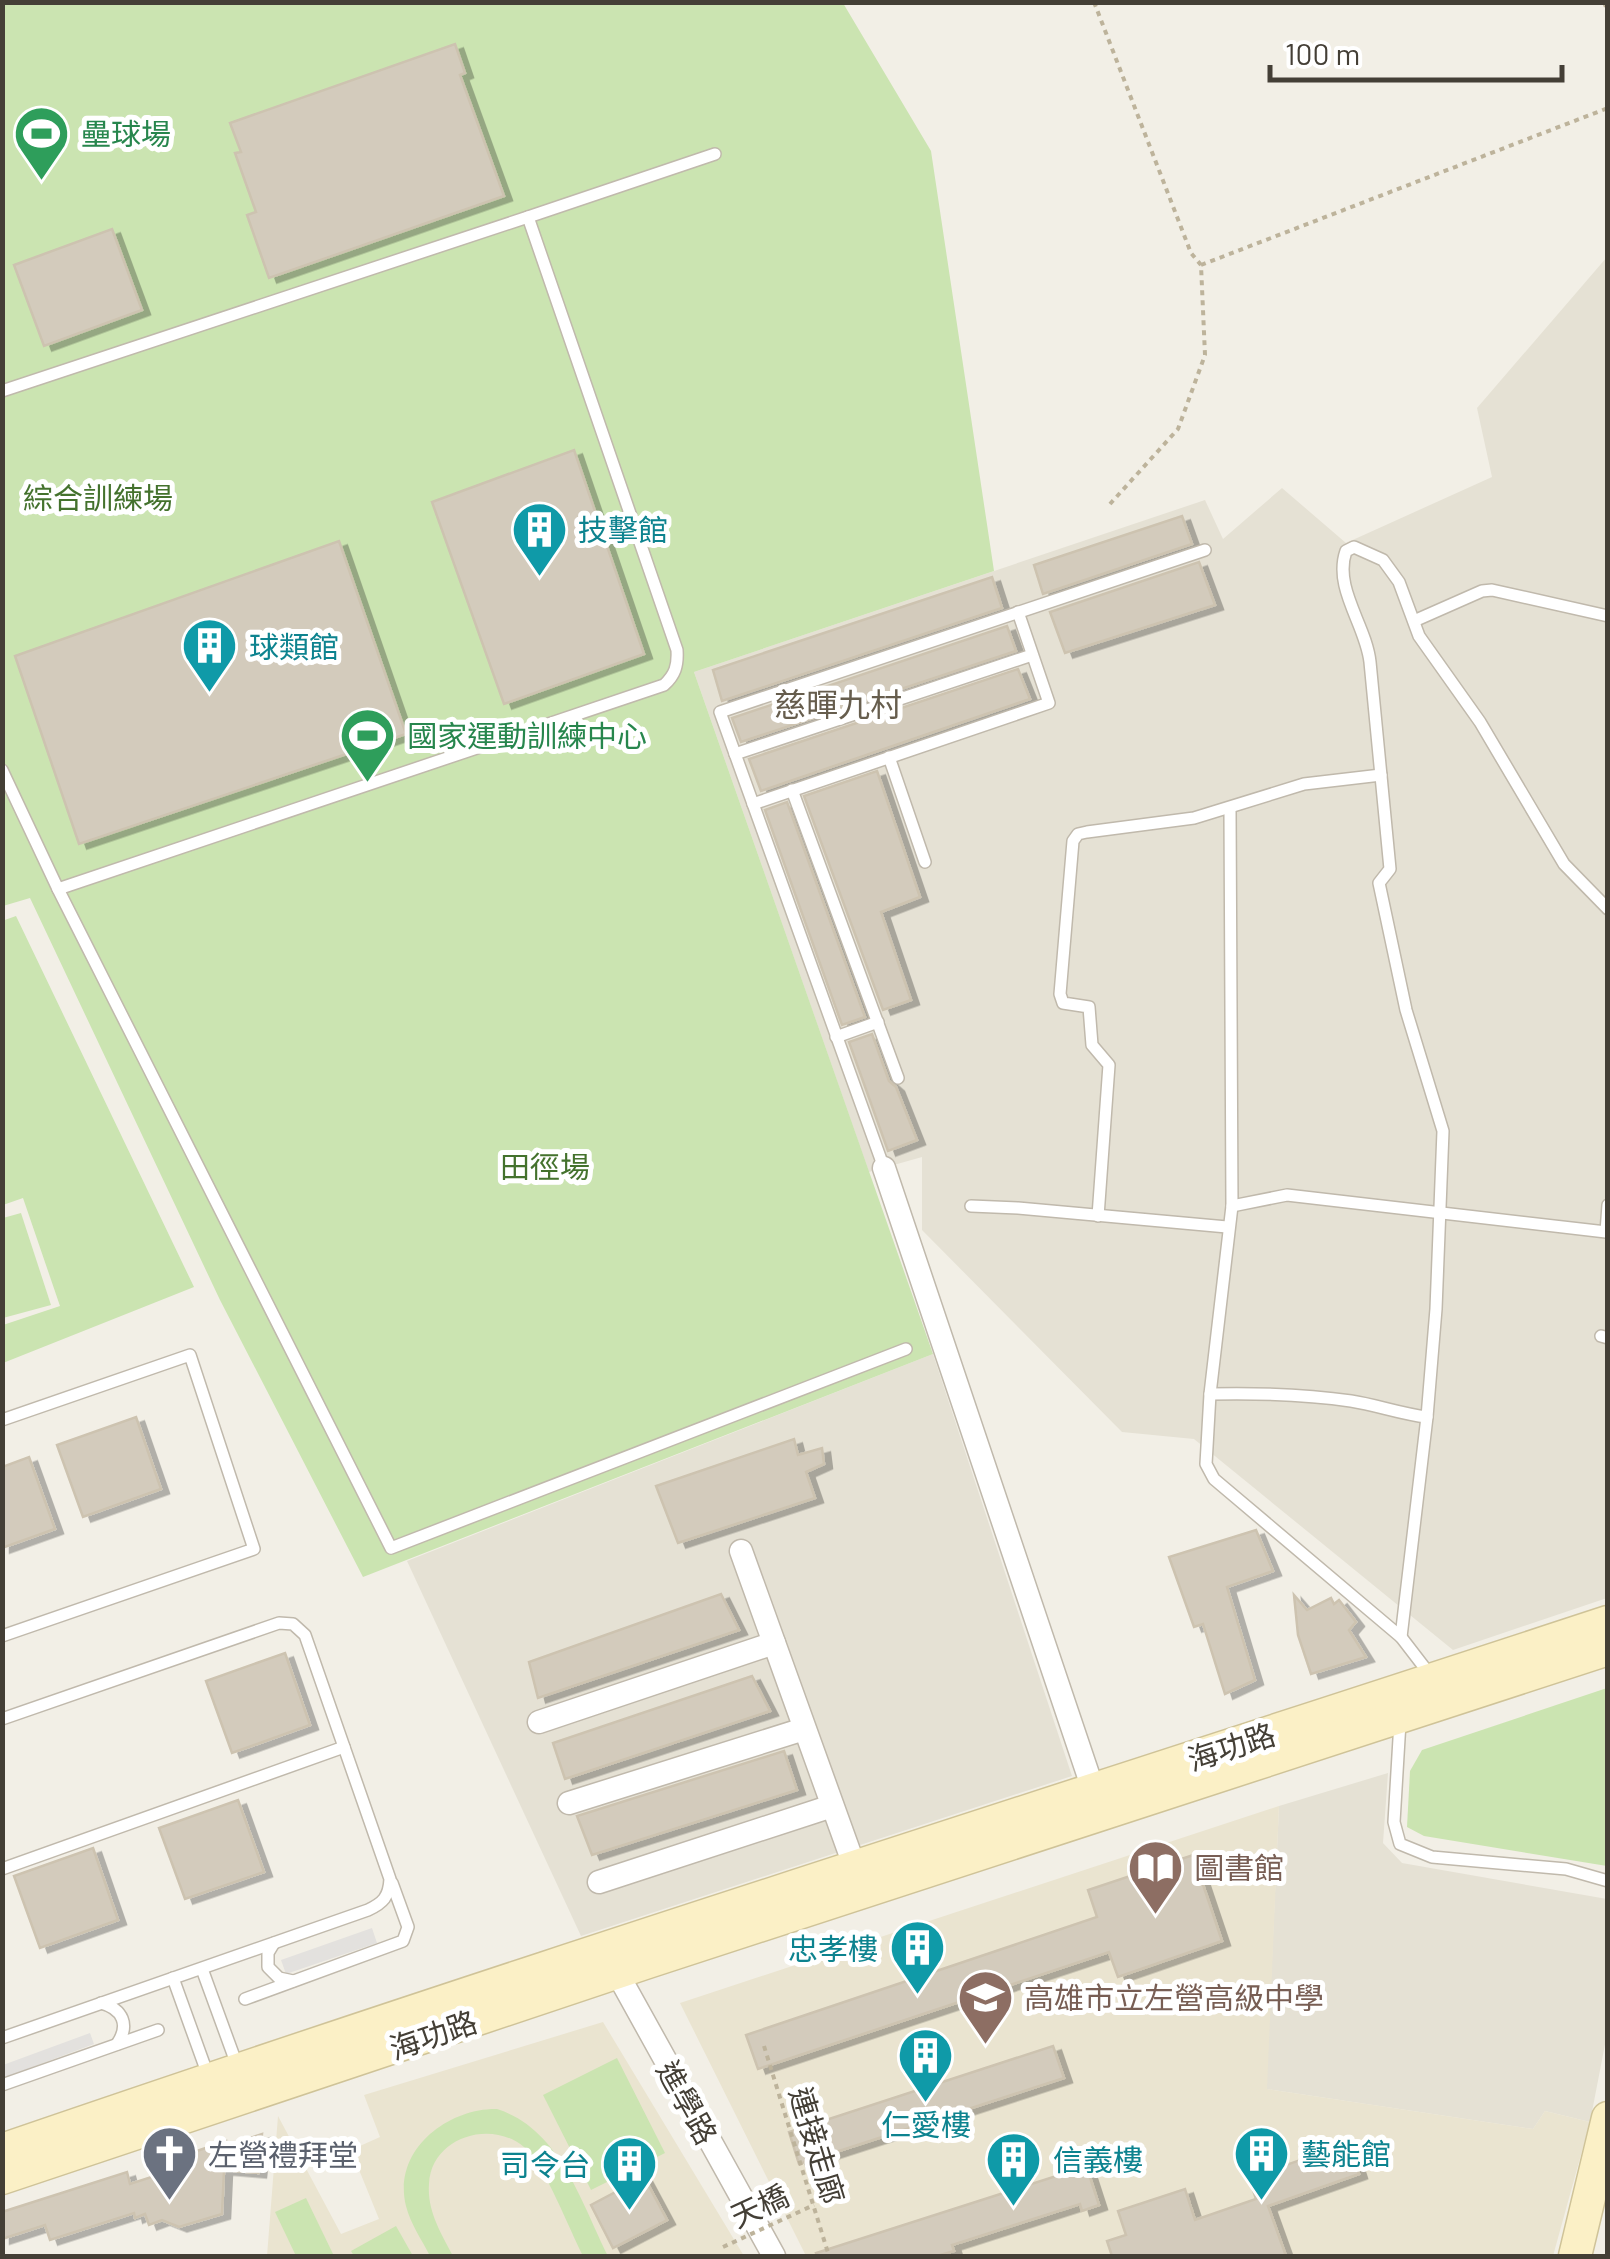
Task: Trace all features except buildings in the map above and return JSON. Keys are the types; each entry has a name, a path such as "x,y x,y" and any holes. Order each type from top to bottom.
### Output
{"street":[{"path":"884,1168 1097,1803"},
{"path":"741,1551 858,1878"},
{"name":"海功路","path":"1439,1691 1608,1622"},
{"path":"539,1722 774,1643"},
{"name":"海功路","path":"2,2150 224,2074 610,1959 1397,1704 1608,1648"},
{"path":"569,1803 804,1730"},
{"path":"599,1882 832,1806"},
{"name":"海功路","path":"2,2178 610,1959"},
{"name":"進學路","path":"610,1959 774,2256"},
{"path":"1575,2256 1601,2170 1608,2118"}],"lane":[{"path":"2,392 715,154"},
{"path":"58,889 664,686 673,677 677,650 528,217"},
{"path":"1401,1637 1427,1417 1442,1211 1441,1123 1406,1010 1379,883 1390,869 1381,775 1368,648 1342,576 1346,551 1354,547 1384,560 1398,582 1419,636 1480,722 1564,864 1608,909"},
{"path":"884,1168 720,712 1204,550"},
{"path":"1414,621 1492,590 1608,616"},
{"path":"753,804 1049,703 1018,612"},
{"path":"735,754 1032,655"},
{"path":"889,757 925,862"},
{"path":"2,770 58,889 391,1548 906,1349"},
{"path":"1098,1216 1109,1064 1092,1045 1089,1006 1063,1003 1060,994 1073,840 1087,832 1156,825 1230,810 1304,784 1381,775"},
{"path":"792,790 898,1078"},
{"path":"1230,810 1232,1206 1210,1394 1208,1472 1401,1637 1439,1691"},
{"path":"836,1037 878,1022"},
{"path":"1232,1206 1288,1195 1606,1232 1608,1205"},
{"path":"970,1206 1227,1227"},
{"path":"2,1420 190,1355 254,1549 2,1636"},
{"path":"1210,1394 1306,1396 1427,1417"},
{"path":"2,1719 287,1622 306,1635 408,1927 396,1946 245,1999"},
{"path":"1397,1704 1394,1822 1400,1844 1432,1857 1566,1869 1608,1882"},
{"path":"2,1868 344,1747"},
{"path":"2,2038 368,1910 382,1904 390,1890 390,1879"},
{"path":"368,1910 386,1906 403,1913"},
{"path":"260,1993 270,1977 268,1954 274,1943"},
{"path":"247,1952 257,1956 279,1978 295,1982"},
{"path":"202,1968 224,2074"},
{"path":"173,1978 224,2074"},
{"path":"115,2046 122,2035 124,2004 131,1993"},
{"path":"2,2086 154,2032 134,2029 112,2006 102,2003"}],"path":[{"path":"1094,2 1191,253 1201,265 1205,355 1178,429 1110,504"},
{"path":"1604,2 1608,12"},
{"path":"1201,265 1608,108"},
{"name":"連接走廊","path":"764,2046 829,2256"},
{"name":"天橋","path":"723,2247 814,2205"}],"shaded area":[{"path":"1607,257 1607,1598 1453,1650 1194,1439 1122,1432 922,1230 922,1157 869,1172 694,672 1205,500 1223,539 1282,488 1346,543 1492,477 1477,408"},
{"path":"933,1354 1072,1776 581,1936 407,1561"},
{"path":"1388,1773 1383,1843 1402,1863 1607,1899 1607,2034 1590,2122 1545,2111 1533,2129 1266,2089 1279,1806"},
{"name":"高雄市立左營高級中學","path":"1279,1806 1267,2089 1533,2129 1545,2111 1590,2122 1553,2256 806,2256 680,2003"},
{"path":"372,1928 377,1943 286,1974 281,1960"},
{"path":"603,2022 744,2256 267,2256 278,2116 341,2234 379,2219 351,2150 380,2137 364,2095"},
{"path":"90,2033 94,2044 3,2078 3,2065"}],"green space":[{"name":"國家運動訓練中心","path":"2,3 843,3 931,151 994,571 694,672 933,1354 363,1577 220,1300 30,898 3,906"},
{"path":"16,916 194,1287 3,1363 3,1325 60,1306 23,1198 3,1205 2,921"},
{"path":"21,1213 51,1305 3,1318 3,1218"},
{"path":"1607,1688 1607,1866 1424,1836 1407,1827 1410,1771 1422,1750"},
{"path":"617,2058 665,2153 591,2190 543,2095"},
{"path":"497,2109 519,2119 553,2150 578,2191 608,2256 583,2256 548,2182 524,2147 496,2134 480,2134 451,2144 432,2168 430,2203 453,2256 430,2256 406,2206 407,2167 416,2150 443,2124 478,2111"},
{"path":"306,2198 334,2256 296,2256 275,2212"},
{"path":"396,2226 413,2256 354,2256 351,2251"}],"place":[{"name":"壘球場","path":"42,182"},
{"name":"技擊館","path":"539,578"},
{"name":"球類館","path":"210,695"},
{"name":"國家運動訓練中心","path":"368,784"},
{"name":"圖書館","path":"1155,1916"},
{"name":"忠孝樓","path":"917,1997"},
{"name":"高雄市立左營高級中學","path":"985,2046"},
{"name":"仁愛樓","path":"926,2105"},
{"name":"藝能館","path":"1262,2202"},
{"name":"左營禮拜堂","path":"169,2203"},
{"name":"信義樓","path":"1014,2208"},
{"name":"司令台","path":"629,2213"}],"district":[{"name":"慈暉九村","path":"838,703"}],"park label":[{"name":"綜合訓練場","path":"98,497"},
{"name":"田徑場","path":"545,1166"}]}
